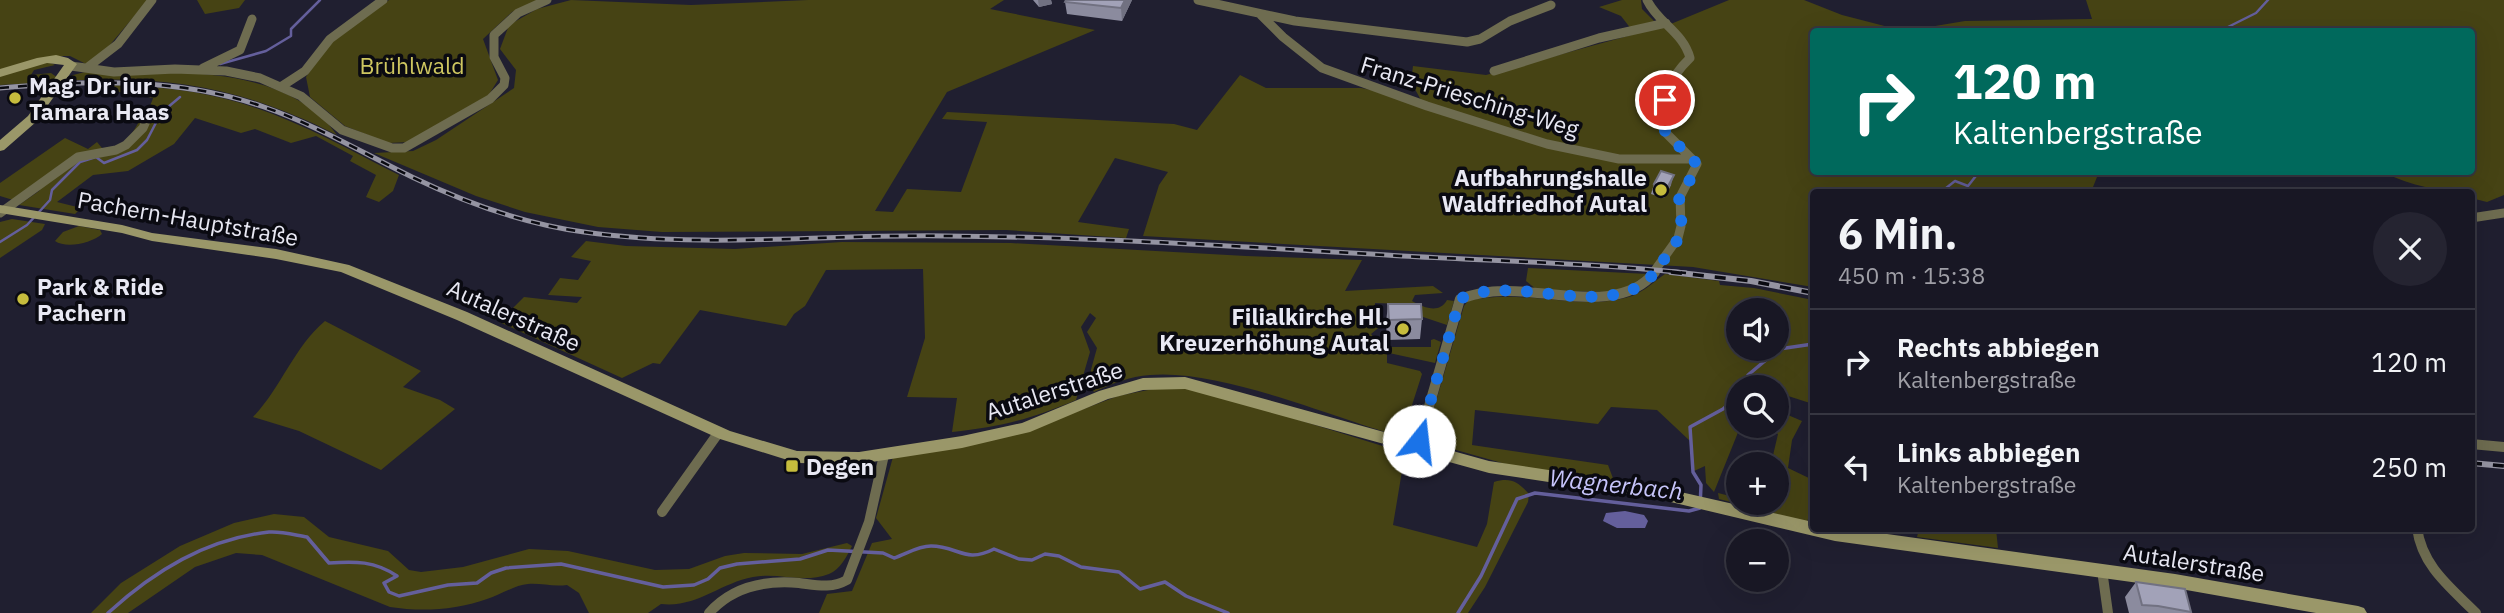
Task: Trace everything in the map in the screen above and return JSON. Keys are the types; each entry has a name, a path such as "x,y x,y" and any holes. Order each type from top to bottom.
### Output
{"main road":[{"path":"0,73 55,59 67,61 71,66 32,119 0,147"},
{"name":"Pachern-Hauptstraße","path":"1,210 51,216 152,237 313,261 367,276"},
{"name":"Autalerstraße","path":"367,276 719,432 797,457 837,459 884,455 962,442 1025,428 1104,395 1143,384 1185,383 1489,467 1689,499 1810,528"},
{"name":"Autalerstraße","path":"1827,532 2102,570 2358,613"}],"street":[{"path":"88,67 118,44 152,0"},
{"path":"282,86 305,71 330,39 383,0"},
{"path":"71,66 114,72 226,71 282,86 301,96 342,130 382,146 404,148 420,141 498,92 505,78 495,57 494,35 518,13 547,0"},
{"path":"1198,0 1260,14 1467,43 1480,39 1510,21 1551,5"},
{"path":"1417,448 1460,299 1470,294 1492,291 1600,296 1622,293 1644,283 1671,251 1681,229 1679,201 1683,188 1696,173 1697,164 1665,132 1665,100 1671,75 1690,58 1688,44 1678,31 1650,10 1647,0"},
{"name":"Franz-Priesching-Weg","path":"1260,14 1283,37 1322,68 1427,106 1547,144 1619,159 1690,159"},
{"path":"199,70 240,50 252,19"},
{"path":"1494,71 1599,38 1666,23"},
{"path":"1,210 32,192 78,157 93,152 116,150 126,145 143,128 150,113"},
{"path":"2475,217 2504,213"},
{"path":"662,512 719,432"},
{"path":"2475,444 2504,447"},
{"path":"709,613 725,596 747,587 784,583 839,585 847,580 869,522 884,455"},
{"path":"2418,532 2419,544 2428,564 2476,613"},
{"path":"2102,570 2108,613"}],"green space":[{"path":"0,0 148,0 103,53 86,64 70,56 58,56 0,70"},
{"path":"197,0 245,0 239,8 205,14"},
{"name":"Brühlwald","path":"389,0 538,0 512,12 483,39 498,80 488,96 410,142 388,143 345,126 310,97 306,77 329,44"},
{"path":"571,0 691,5 808,0 1004,0 990,9 1095,30 947,92 875,211 893,212 907,189 961,192 987,122 942,119 947,112 1174,124 1197,130 1240,75 1266,88 1361,88 1421,100 1411,82 1413,66 1486,75 1635,34 1621,16 1599,7 1622,0 1641,0 1642,9 1661,28 1729,0 1804,0 1842,15 1892,28 1810,28 1810,175 2098,175 2092,189 1810,189 1810,286 1693,267 1143,236 1159,185 1168,172 1115,158 1078,222 1129,229 1126,238 1006,230 662,232 598,227 525,212 476,196 374,153 413,151 436,140 514,88 516,70 500,49 509,25 537,9"},
{"path":"2086,0 2504,0 2504,195 2487,202 2475,199 2475,189 2438,189 2391,175 2475,175 2475,28 1923,28 1965,21 2092,19"},
{"path":"49,62 55,65 34,70 31,75 51,73 58,78 55,82 0,85 0,75"},
{"path":"89,71 189,73 224,76 257,83 288,94 315,111 337,135 269,105 204,88 137,80 63,81"},
{"path":"86,86 181,90 245,104 313,131 399,175 393,191 379,202 366,197 376,175 350,161 353,156 316,136 291,143 255,129 241,133 195,118 174,144 128,171 93,175 57,202 81,208 75,214 19,205 39,191 45,180 13,200 0,196 0,183 65,138 88,149 97,142 102,148 110,148 122,144 131,135 153,98"},
{"path":"12,219 45,224 42,230 0,258 0,222"},
{"path":"79,226 100,230 102,234 79,244 66,245 55,241 63,232"},
{"path":"586,241 626,246 735,249 842,242 1011,243 1362,260 1345,291 1433,286 1443,293 1415,295 1412,301 1436,308 1447,300 1454,301 1447,325 1423,317 1406,304 1375,303 1375,308 1364,308 1359,313 1359,319 1382,320 1382,325 1371,334 1387,354 1387,363 1420,371 1422,374 1405,427 1412,433 1411,436 1399,436 1241,386 1209,379 1150,375 1121,381 1094,392 1087,384 1097,348 1087,332 1096,318 1090,313 1081,327 1090,352 1076,400 1015,421 952,432 957,398 907,397 925,338 923,269 826,270 805,306 794,314 786,326 700,310 660,364 653,363 622,378 499,322 524,297 577,303 582,297 548,295 560,278 578,280 591,261 571,257"},
{"path":"1528,268 1648,274 1623,290 1537,290 1526,281"},
{"path":"1665,274 1719,281 1720,285 1754,288 1810,299 1810,403 1789,396 1789,375 1726,375 1726,438 1736,438 1730,452 1726,452 1726,462 1714,492 1706,483 1705,466 1694,471 1690,441 1657,410 1611,407 1598,424 1475,410 1472,445 1608,465 1614,481 1509,465 1428,442 1427,432 1464,306 1468,301 1509,297 1592,302 1612,301 1636,294"},
{"path":"325,321 421,371 403,387 440,400 455,409 381,470 299,431 253,417 314,331"},
{"path":"1431,340 1441,342 1435,363 1389,353 1386,350 1386,347 1431,347"},
{"path":"1158,388 1187,389 1222,396 1405,453 1393,525 1477,547 1487,524 1494,482 1510,480 1518,484 1529,494 1528,502 1485,587 1468,613 819,613 827,594 852,591 872,543 892,539 876,518 893,457 1044,424 1118,396"},
{"path":"1789,416 1802,421 1792,440 1789,461 1789,452 1774,452 1777,438 1789,438"},
{"path":"1789,468 1810,479 1810,513 1807,522 1780,515 1789,515"},
{"path":"1718,493 1726,495 1726,501 1719,499"},
{"path":"274,514 304,517 329,537 388,551 409,570 421,572 463,567 529,549 568,551 655,570 689,569 725,556 744,553 802,554 847,543 852,546 840,566 829,574 810,578 753,577 697,599 661,604 648,613 589,613 579,593 567,585 533,584 518,586 475,603 451,608 427,610 390,607 262,555 236,553 195,567 128,613 91,613 121,583 180,546 234,523"},
{"path":"1918,532 1996,532 1998,548 1917,537"}],"shaded area":[{"path":"1625,511 1644,515 1648,521 1645,528 1617,528 1603,521 1606,513"}],"building":[{"path":"1125,0 1121,8 1065,2"},
{"path":"1661,171 1674,175 1667,188 1654,184"},
{"path":"1388,304 1421,304 1422,319 1389,320"},
{"path":"2136,582 2185,589 2191,612 2142,605"}],"waterway":[{"path":"220,64 266,51 291,36 291,29 320,0"},
{"name":"Wagnerbach","path":"2227,28 2256,13 2268,0"},
{"path":"0,242 27,225 50,200 52,190 80,162 96,157 104,163 137,150 147,140 161,113 180,97"},
{"name":"Wagnerbach","path":"1945,189 1955,181 1968,186 1977,175"},
{"name":"Wagnerbach","path":"1748,375 1779,349 1810,344"},
{"name":"Wagnerbach","path":"1458,613 1481,576 1517,499 1535,493 1689,511 1700,508 1701,485 1693,472 1690,427 1726,406"},
{"path":"108,613 144,584 182,559 224,542 274,532 307,537 329,563 365,563 389,571 397,576 384,583 389,592 399,596 448,585 477,583 491,573 506,568 561,564 663,587 694,585 708,579 720,568 737,564 800,559 828,550 883,553 894,558 931,546 968,555 994,549 1019,559 1032,560 1045,554 1059,556 1081,567 1119,572 1140,589 1165,582 1186,596 1228,613"}],"railway":[{"path":"0,88 67,83 133,83 199,90 232,97 302,122 474,204 539,224 629,237 674,240 900,236 1060,238 1686,273"},
{"path":"1671,272 1751,281 1810,292"},
{"path":"2475,463 2504,466"}],"place":[{"name":"Mag. Dr. iur. Tamara Haas","path":"15,98"},
{"name":"Aufbahrungshalle Waldfriedhof Autal","path":"1661,190"},
{"name":"Park & Ride Pachern","path":"23,299"},
{"name":"Filialkirche Hl. Kreuzerhöhung Autal","path":"1403,329"},
{"name":"Degen","path":"792,466"}],"route":[{"path":"1419,441 1460,299 1470,294 1492,291 1600,296 1622,293 1644,283 1671,251 1681,229 1679,201 1683,188 1696,173 1697,164 1665,132 1665,100"}]}
